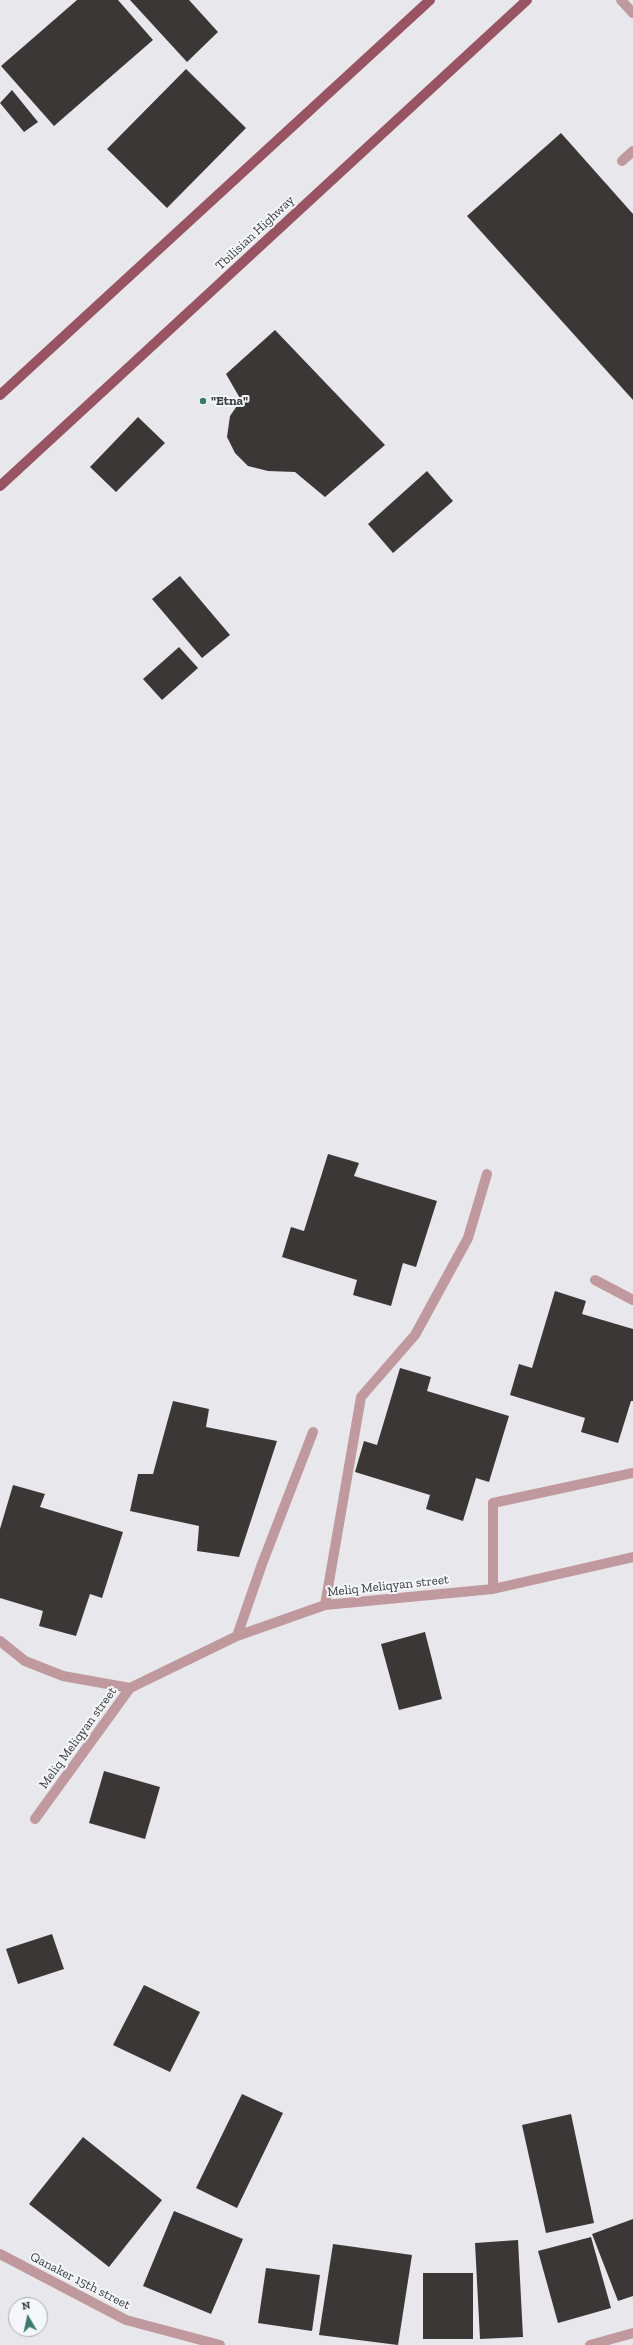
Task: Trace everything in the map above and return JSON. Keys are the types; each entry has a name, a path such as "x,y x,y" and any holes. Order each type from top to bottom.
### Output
{"main road":[{"path":"0,395 430,0"},
{"name":"Tbilisian Highway","path":"0,486 527,0"}],"street":[{"path":"621,0 633,13"},
{"path":"622,161 633,151"},
{"path":"325,1605 361,1397 416,1335 468,1238 487,1174"},
{"path":"595,1280 633,1300"},
{"path":"237,1636 262,1564 313,1432"},
{"path":"493,1589 493,1503 633,1473"},
{"name":"Meliq Meliqyan street","path":"35,1819 130,1688 237,1636 325,1605 493,1589 633,1557"},
{"path":"0,1641 25,1661 63,1676 130,1688"},
{"name":"Qanaker 15th street","path":"0,2254 126,2320 220,2345"},
{"path":"590,2345 633,2333"}],"building":[{"path":"77,0 118,0 153,40 54,126 1,66"},
{"path":"130,0 189,0 218,32 187,62"},
{"path":"186,69 246,128 167,208 107,149"},
{"path":"12,90 38,122 24,132 0,103"},
{"path":"561,133 633,214 633,400 467,216"},
{"path":"275,330 385,445 325,497 295,472 268,471 248,466 235,453 227,437 230,416 241,400 226,374"},
{"path":"138,417 165,443 116,492 90,467"},
{"path":"427,471 453,501 393,553 368,524"},
{"path":"180,576 230,635 202,658 152,599"},
{"path":"179,647 198,668 162,700 143,679"},
{"path":"328,1154 359,1163 354,1176 437,1201 416,1267 403,1263 391,1306 353,1295 357,1280 282,1257 291,1227 304,1231"},
{"path":"555,1291 586,1301 582,1314 633,1329 633,1401 631,1401 618,1443 581,1432 585,1418 510,1395 519,1364 532,1368"},
{"path":"400,1368 431,1377 427,1391 509,1416 489,1482 476,1478 463,1521 426,1509 430,1495 355,1472 364,1441 377,1445"},
{"path":"173,1401 209,1409 206,1427 277,1441 239,1557 197,1551 199,1526 130,1511 138,1474 153,1474"},
{"path":"13,1485 45,1494 40,1507 123,1532 102,1598 90,1594 76,1636 39,1626 43,1611 0,1598 0,1529"},
{"path":"425,1632 442,1699 399,1710 381,1644"},
{"path":"104,1771 160,1787 145,1839 89,1823"},
{"path":"52,1934 64,1969 18,1984 6,1949"},
{"path":"144,1985 200,2012 170,2072 113,2045"},
{"path":"242,2094 283,2113 237,2208 196,2188"},
{"path":"571,2114 594,2223 546,2233 522,2125"},
{"path":"83,2137 162,2200 109,2267 29,2204"},
{"path":"174,2211 243,2239 211,2314 143,2286"},
{"path":"633,2219 633,2296 618,2301 592,2234"},
{"path":"591,2237 611,2308 558,2323 538,2251"},
{"path":"518,2240 523,2337 480,2339 475,2243"},
{"path":"333,2244 412,2255 398,2345 319,2335"},
{"path":"266,2268 320,2275 312,2331 258,2323"},
{"path":"423,2273 473,2273 473,2339 423,2339"}],"place":[{"name":"\"Etna\"","path":"203,401"}]}
